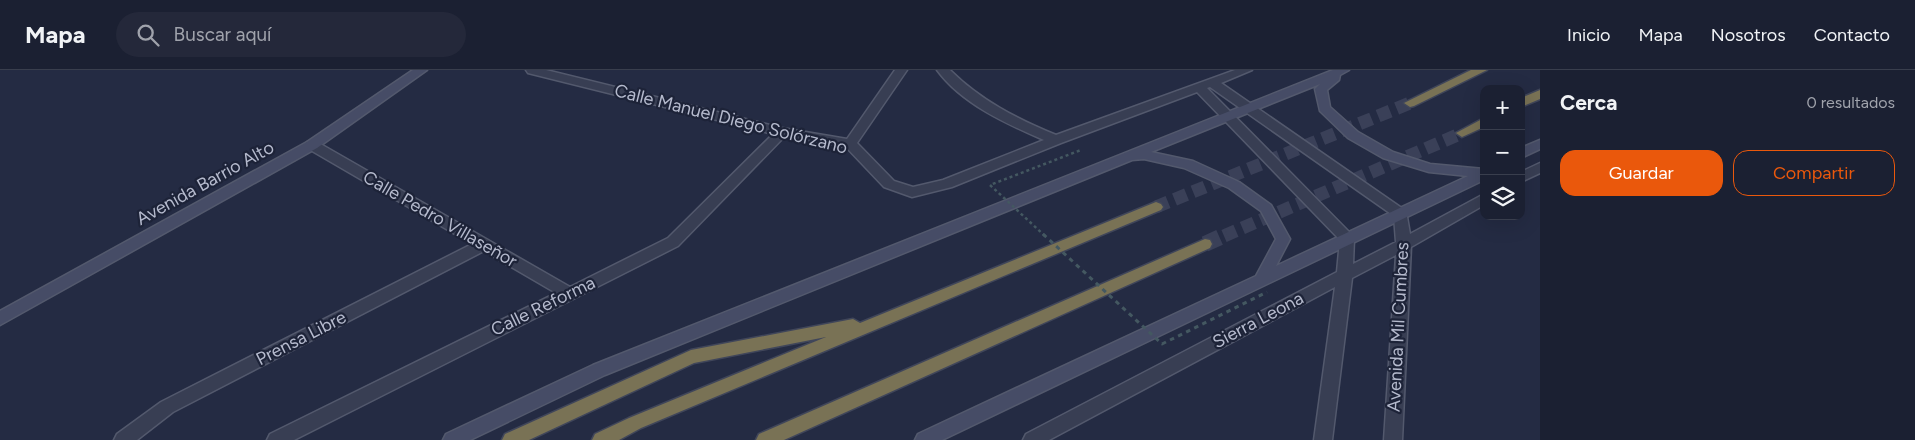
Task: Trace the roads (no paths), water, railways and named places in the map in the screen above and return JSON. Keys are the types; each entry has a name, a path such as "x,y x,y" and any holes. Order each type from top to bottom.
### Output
{"highway":[{"path":"1410,103 1481,70"},
{"path":"1525,101 1540,94"},
{"path":"1462,133 1480,124"},
{"path":"601,440 635,423 1156,207"},
{"path":"766,440 1205,244"},
{"path":"511,440 691,357 886,318"}],"main road":[{"name":"Avenida Barrio Alto","path":"0,319 312,145 421,70"},
{"path":"452,440 599,370 1342,70"},
{"path":"1342,70 1322,89 1324,108 1353,135 1388,156 1429,168 1480,173"},
{"path":"1525,152 1540,144"},
{"path":"1089,173 1143,155 1188,164 1234,184 1266,208 1283,239 1264,286"},
{"path":"924,440 1264,286 1347,239 1480,175"}],"street":[{"name":"Calle Manuel Diego Solórzano","path":"532,70 782,132 850,144 889,184 912,192 947,184 1056,140 1246,70"},
{"path":"850,144 901,70"},
{"path":"944,70 965,92 1018,124 1056,140"},
{"path":"1212,83 1400,214"},
{"path":"1199,88 1229,116 1347,239 1345,274 1323,440"},
{"name":"Calle Reforma","path":"276,440 673,242 782,132"},
{"name":"Calle Pedro Villaseñor","path":"312,145 568,293"},
{"path":"1525,176 1540,167"},
{"name":"Sierra Leona","path":"1032,440 1404,244 1480,201"},
{"name":"Avenida Mil Cumbres","path":"1392,440 1404,244 1400,214"},
{"name":"Prensa Libre","path":"123,440 167,407 485,244"}],"tunnel":[{"path":"1156,207 1410,103"},
{"path":"1224,236 1462,133"},
{"path":"1205,244 1227,234"}]}
